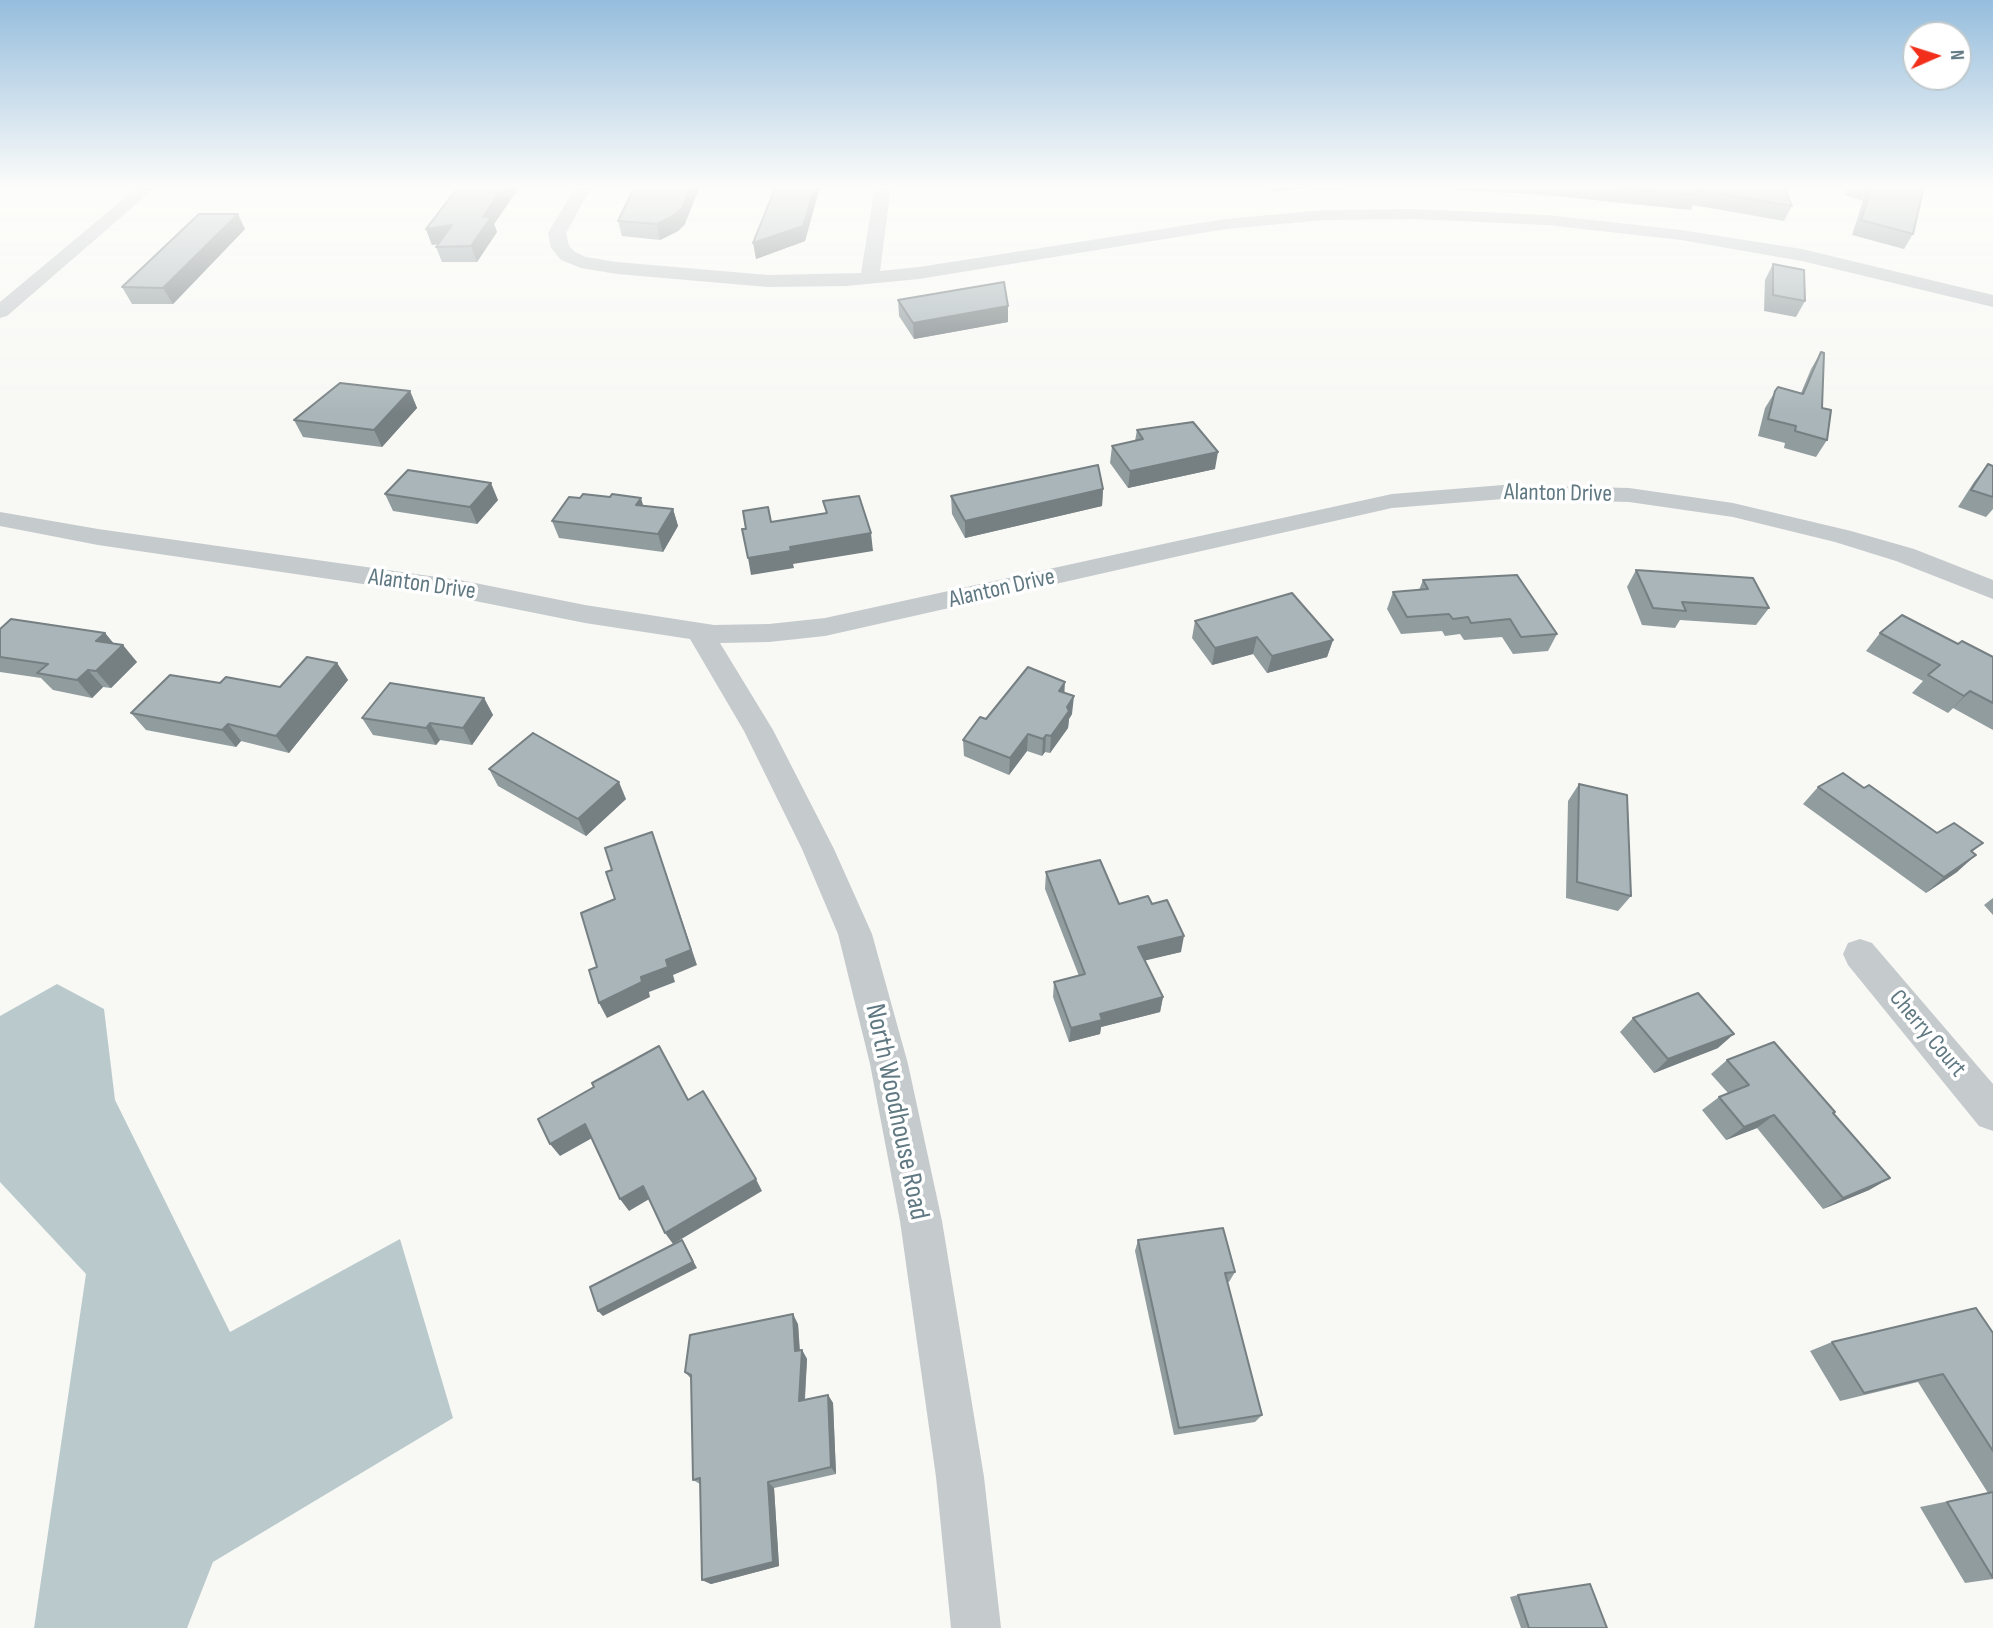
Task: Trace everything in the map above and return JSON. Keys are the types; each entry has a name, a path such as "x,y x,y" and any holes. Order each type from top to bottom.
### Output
{"street":[{"path":"0,312 59,262"},
{"path":"581,262 617,268 768,281 870,278 976,262"},
{"path":"870,278 872,262"},
{"path":"1831,262 1993,301"},
{"name":"Alanton Drive","path":"0,519 98,537 466,590 585,614 701,632 769,633 825,627 1392,501 1503,492 1618,494 1733,510 1905,555 1993,590"},
{"name":"North Woodhouse Road","path":"701,632 758,730 818,849 855,934 889,1064 921,1222 960,1477 976,1628"},
{"name":"Cherry Court","path":"1860,954 1993,1114"}],"shaded area":[{"path":"57,984 104,1009 115,1100 230,1332 400,1239 453,1418 213,1562 187,1628 34,1628 86,1274 0,1182 0,1016"}],"building":[{"path":"148,262 189,262 163,288 122,287"},
{"path":"1773,264 1804,270 1805,301 1773,295"},
{"path":"1004,282 1008,306 913,323 898,300"},
{"path":"1821,352 1824,353 1822,408 1831,410 1827,440 1795,431 1796,426 1768,419 1778,387 1803,394"},
{"path":"340,383 410,391 374,430 294,420"},
{"path":"1193,422 1218,452 1130,471 1112,446 1143,439 1137,430"},
{"path":"1988,464 1993,466 1993,497 1971,490"},
{"path":"1098,465 1103,489 965,521 951,496"},
{"path":"408,470 491,483 470,507 385,494"},
{"path":"583,494 641,498 636,505 673,509 658,534 552,521 569,497 580,498"},
{"path":"859,496 871,533 790,547 791,551 748,558 742,529 746,529 743,511 768,507 771,522 827,513 823,501"},
{"path":"1636,570 1753,578 1769,608 1682,602 1686,611 1653,608"},
{"path":"1517,575 1557,634 1521,637 1510,619 1471,623 1468,617 1453,619 1449,614 1407,617 1393,592 1428,589 1423,580"},
{"path":"1292,593 1333,640 1272,656 1257,637 1215,648 1195,621"},
{"path":"1902,615 1958,644 1962,641 1993,657 1993,703 1970,691 1964,696 1928,675 1940,665 1880,633"},
{"path":"11,619 105,633 96,641 123,645 96,671 88,670 77,680 37,673 48,664 0,657 0,629"},
{"path":"307,657 337,663 276,736 228,724 222,730 131,713 170,675 220,683 226,677 280,687"},
{"path":"1028,667 1065,682 1059,691 1074,696 1067,707 1069,711 1051,736 1046,735 1043,739 1028,734 1010,758 963,740 980,717 986,719"},
{"path":"390,683 484,698 463,728 430,723 426,728 362,718"},
{"path":"533,733 619,782 578,819 489,769"},
{"path":"1843,773 1864,788 1869,785 1937,833 1954,823 1983,843 1971,851 1976,855 1944,877 1818,787"},
{"path":"1579,784 1627,795 1631,896 1577,882"},
{"path":"652,832 691,950 666,960 668,967 641,977 642,982 599,1003 589,970 597,967 581,913 615,899 606,872 612,870 605,848"},
{"path":"1100,860 1119,904 1148,896 1152,904 1167,900 1184,936 1138,947 1163,997 1100,1014 1102,1020 1071,1028 1054,982 1085,974 1046,872"},
{"path":"1698,993 1734,1034 1668,1059 1633,1018"},
{"path":"1774,1042 1890,1178 1843,1198 1774,1115 1744,1127 1719,1097 1749,1085 1727,1060"},
{"path":"659,1046 688,1100 703,1091 756,1179 665,1233 643,1186 620,1199 585,1124 550,1144 538,1119 594,1087 592,1083"},
{"path":"1223,1228 1235,1272 1225,1273 1262,1415 1179,1428 1138,1240"},
{"path":"682,1240 693,1262 598,1311 590,1287"},
{"path":"1976,1308 1993,1333 1993,1451 1943,1374 1864,1393 1832,1342"},
{"path":"793,1314 795,1351 802,1350 799,1401 828,1395 831,1467 768,1482 773,1562 702,1580 700,1478 693,1480 691,1375 685,1372 690,1335"},
{"path":"1993,1492 1993,1578 1947,1502"},
{"path":"1590,1584 1607,1628 1529,1628 1518,1595"}]}
